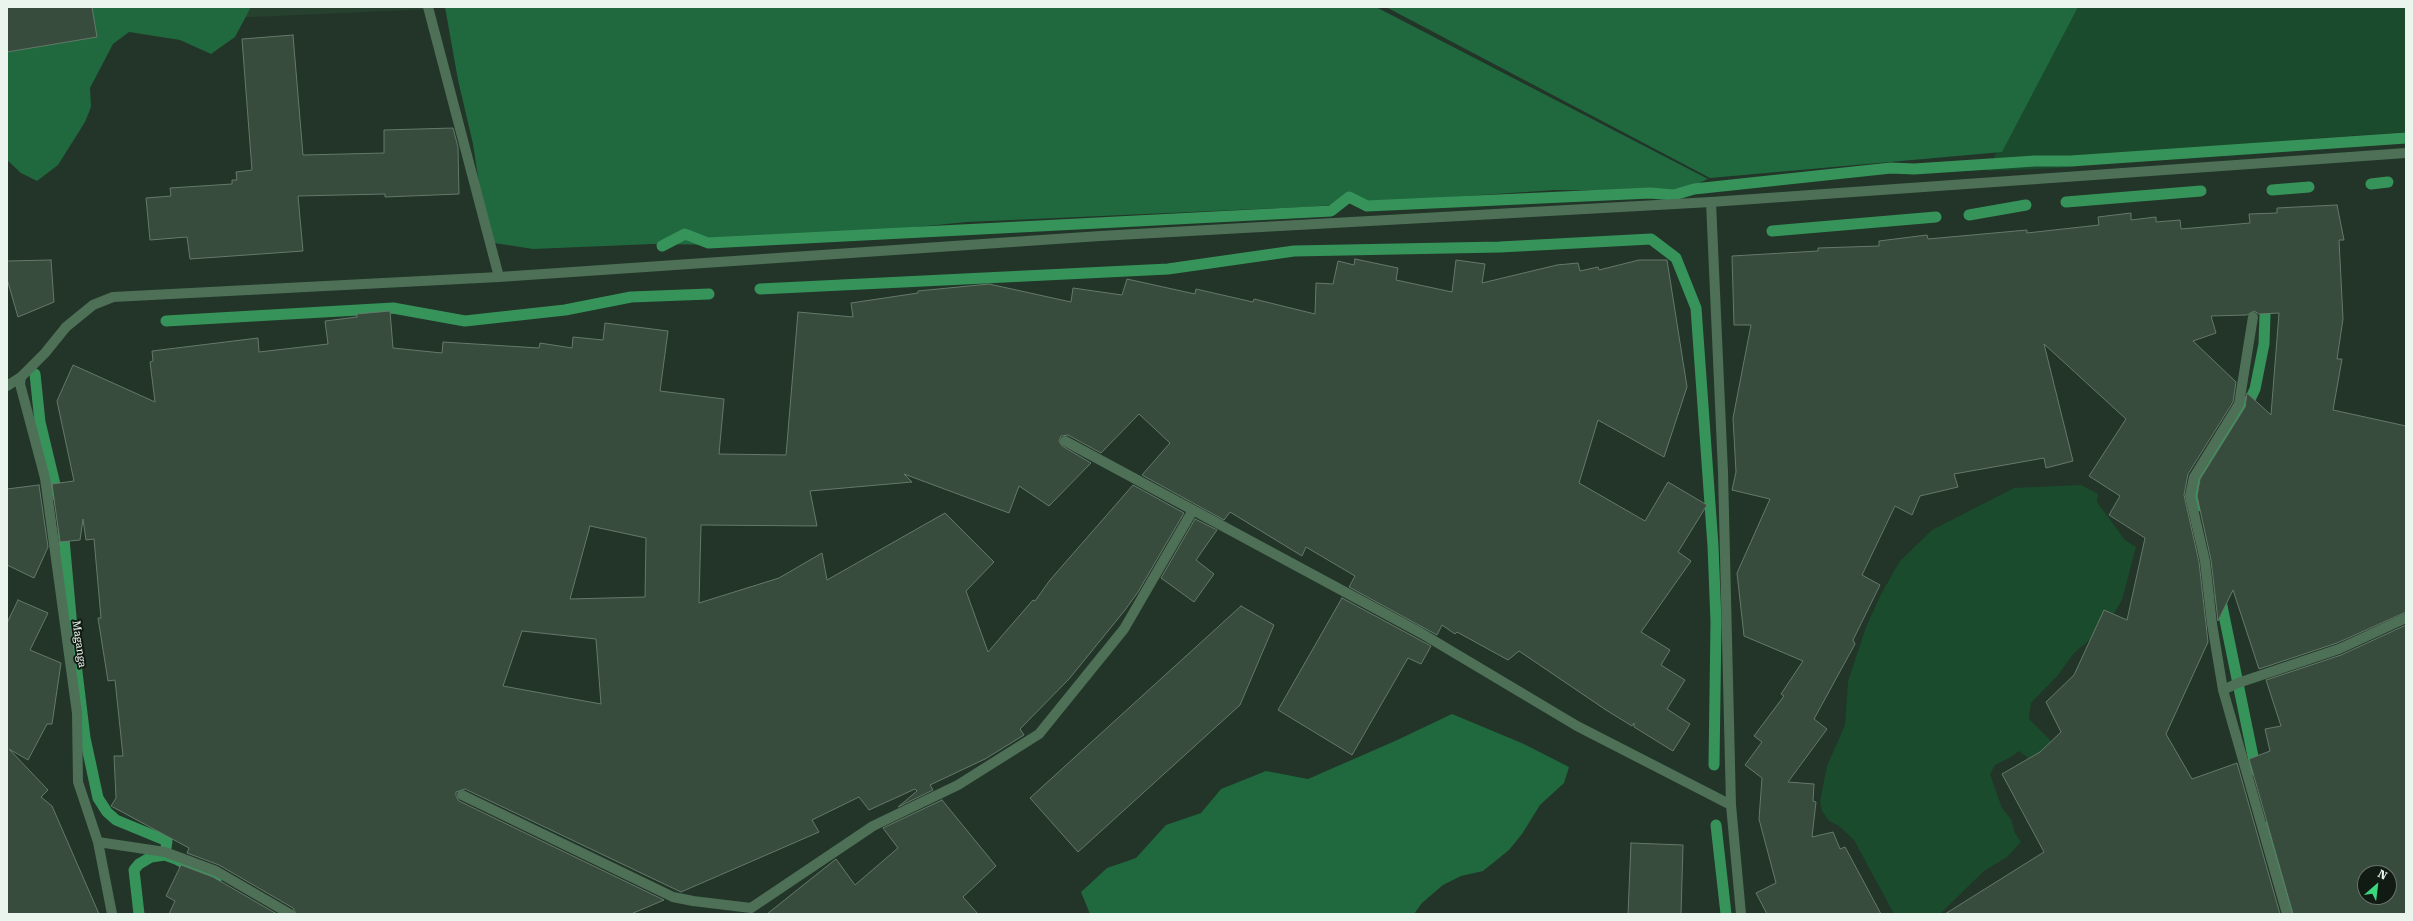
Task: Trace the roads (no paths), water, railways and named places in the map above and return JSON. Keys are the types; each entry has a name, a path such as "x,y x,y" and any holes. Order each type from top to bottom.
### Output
{"street":[{"path":"428,7 499,277"},
{"path":"7,386 21,377 45,353 66,327 93,306 113,297 499,277 1100,236 1711,202 2406,153"},
{"path":"1711,202 1723,472 1731,805 1743,912"},
{"path":"2253,317 2239,404 2194,477 2190,496 2205,561 2212,624 2223,690 2287,914"},
{"name":"Maganga","path":"21,377 20,384 45,478 76,713 78,782 98,842 112,914"},
{"path":"1065,441 1421,633 1577,726 1731,805"},
{"path":"462,796 673,897 750,911 873,826 958,785 1039,734 1124,629 1193,510"},
{"path":"2223,690 2238,683 2339,649 2406,618"},
{"path":"98,842 165,852 216,871 290,914"}],"waterway":[{"path":"662,246 685,234 708,243 1331,211 1349,197 1367,206 1650,193 1674,195 1694,189 1891,168 1914,169 2035,161 2071,161 2406,138"},
{"path":"2371,184 2388,182"},
{"path":"2272,190 2309,187"},
{"path":"2066,202 2201,191"},
{"path":"1969,215 2026,205"},
{"path":"1772,231 1936,217"},
{"path":"760,289 1168,269 1294,251 1500,247 1651,239 1676,258 1696,308 1713,546 1716,622 1714,765"},
{"path":"166,321 393,308 465,321 565,310 631,297 709,294"},
{"path":"2201,506 2198,491 2209,457 2246,408 2255,389 2264,344 2265,315"},
{"path":"35,374 40,422 58,497"},
{"path":"63,528 73,639 85,738 98,798 107,812 116,820 167,841 165,855"},
{"path":"2220,596 2256,771"},
{"path":"1716,825 1726,914"},
{"path":"2269,826 2293,914"},
{"path":"139,914 134,870 139,864 151,857 165,855 176,859 216,881"}]}
